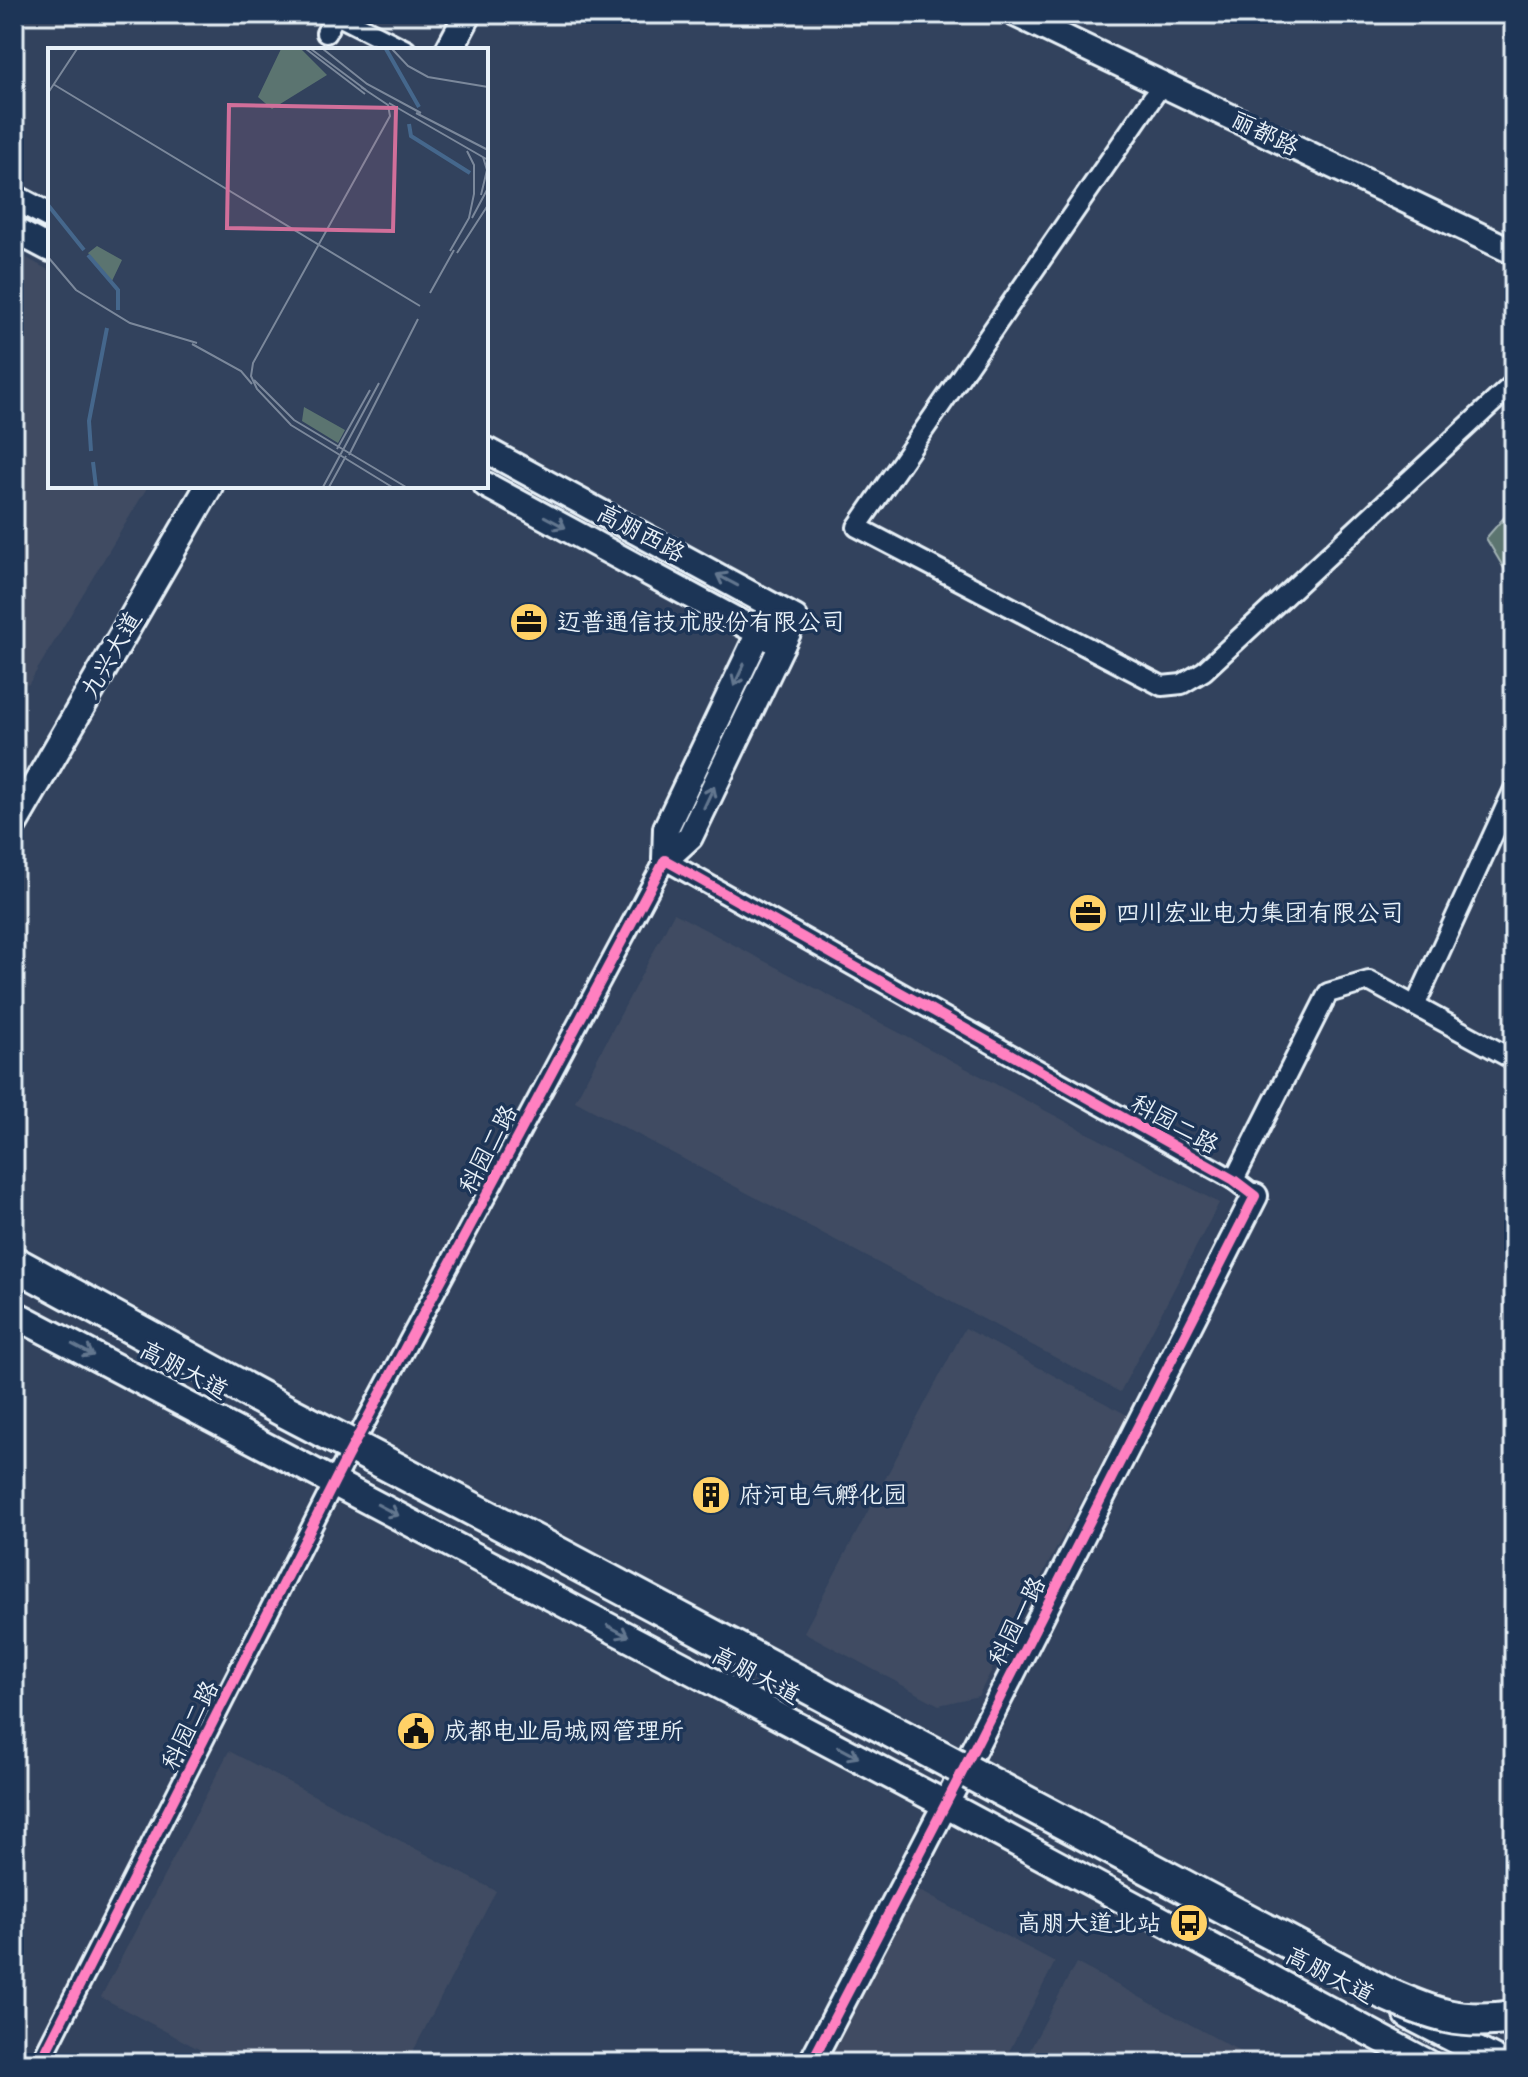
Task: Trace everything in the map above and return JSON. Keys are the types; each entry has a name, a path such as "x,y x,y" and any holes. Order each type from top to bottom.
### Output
{"highway":[{"path":"14,1263 285,1411 1384,1993 1425,2012 1465,2021 1514,2017"}],"main road":[{"path":"450,48 468,14"},
{"name":"九兴大道","path":"14,823 208,488"},
{"name":"高朋大道","path":"14,1280 347,1457 951,1793 1427,2063"},
{"name":"高朋大道","path":"14,1314 335,1482 951,1793 1504,2063"},
{"path":"1504,2063 1514,2049"}],"street":[{"path":"326,33 336,14 402,48"},
{"name":"丽都路","path":"1026,16 1514,252"},
{"path":"1162,84 857,527 1162,686 1182,684 1204,671 1514,383"},
{"path":"14,197 48,215"},
{"path":"14,230 48,248"},
{"name":"高朋西路","path":"488,451 795,618 782,645 488,486"},
{"path":"665,860 666,828 773,605"},
{"path":"665,860 690,837 782,645"},
{"path":"1415,1006 1514,789"},
{"name":"科园二路","path":"40,2063 347,1457 665,860 1234,1180 1255,1196"},
{"path":"1234,1180 1328,993 1369,981 1514,1060"},
{"name":"科园一路","path":"811,2063 1255,1196"}],"shaded area":[{"path":"14,251 48,270 48,488 147,488 28,685 14,677"},
{"path":"674,913 1219,1203 1120,1392 575,1101"},
{"path":"965,1328 1127,1415 978,1696 939,1705 804,1632"},
{"path":"229,1751 496,1891 407,2063 225,2063 101,1997"},
{"path":"916,1889 1055,1962 1003,2063 827,2063"},
{"path":"1076,1963 1260,2062 1260,2063 1023,2063"}],"green space":[{"path":"1514,506 1514,585 1486,538"}],"cycle path":[{"path":"40,2063 347,1457 665,860 1234,1180 1255,1196 811,2063"}],"place":[{"name":"迈普通信技术股份有限公司","path":"529,622"},
{"name":"四川宏业电力集团有限公司","path":"1088,913"},
{"name":"府河电气孵化园","path":"711,1495"},
{"name":"成都电业局城网管理所","path":"416,1731"},
{"name":"高朋大道北站","path":"1189,1923"}]}
